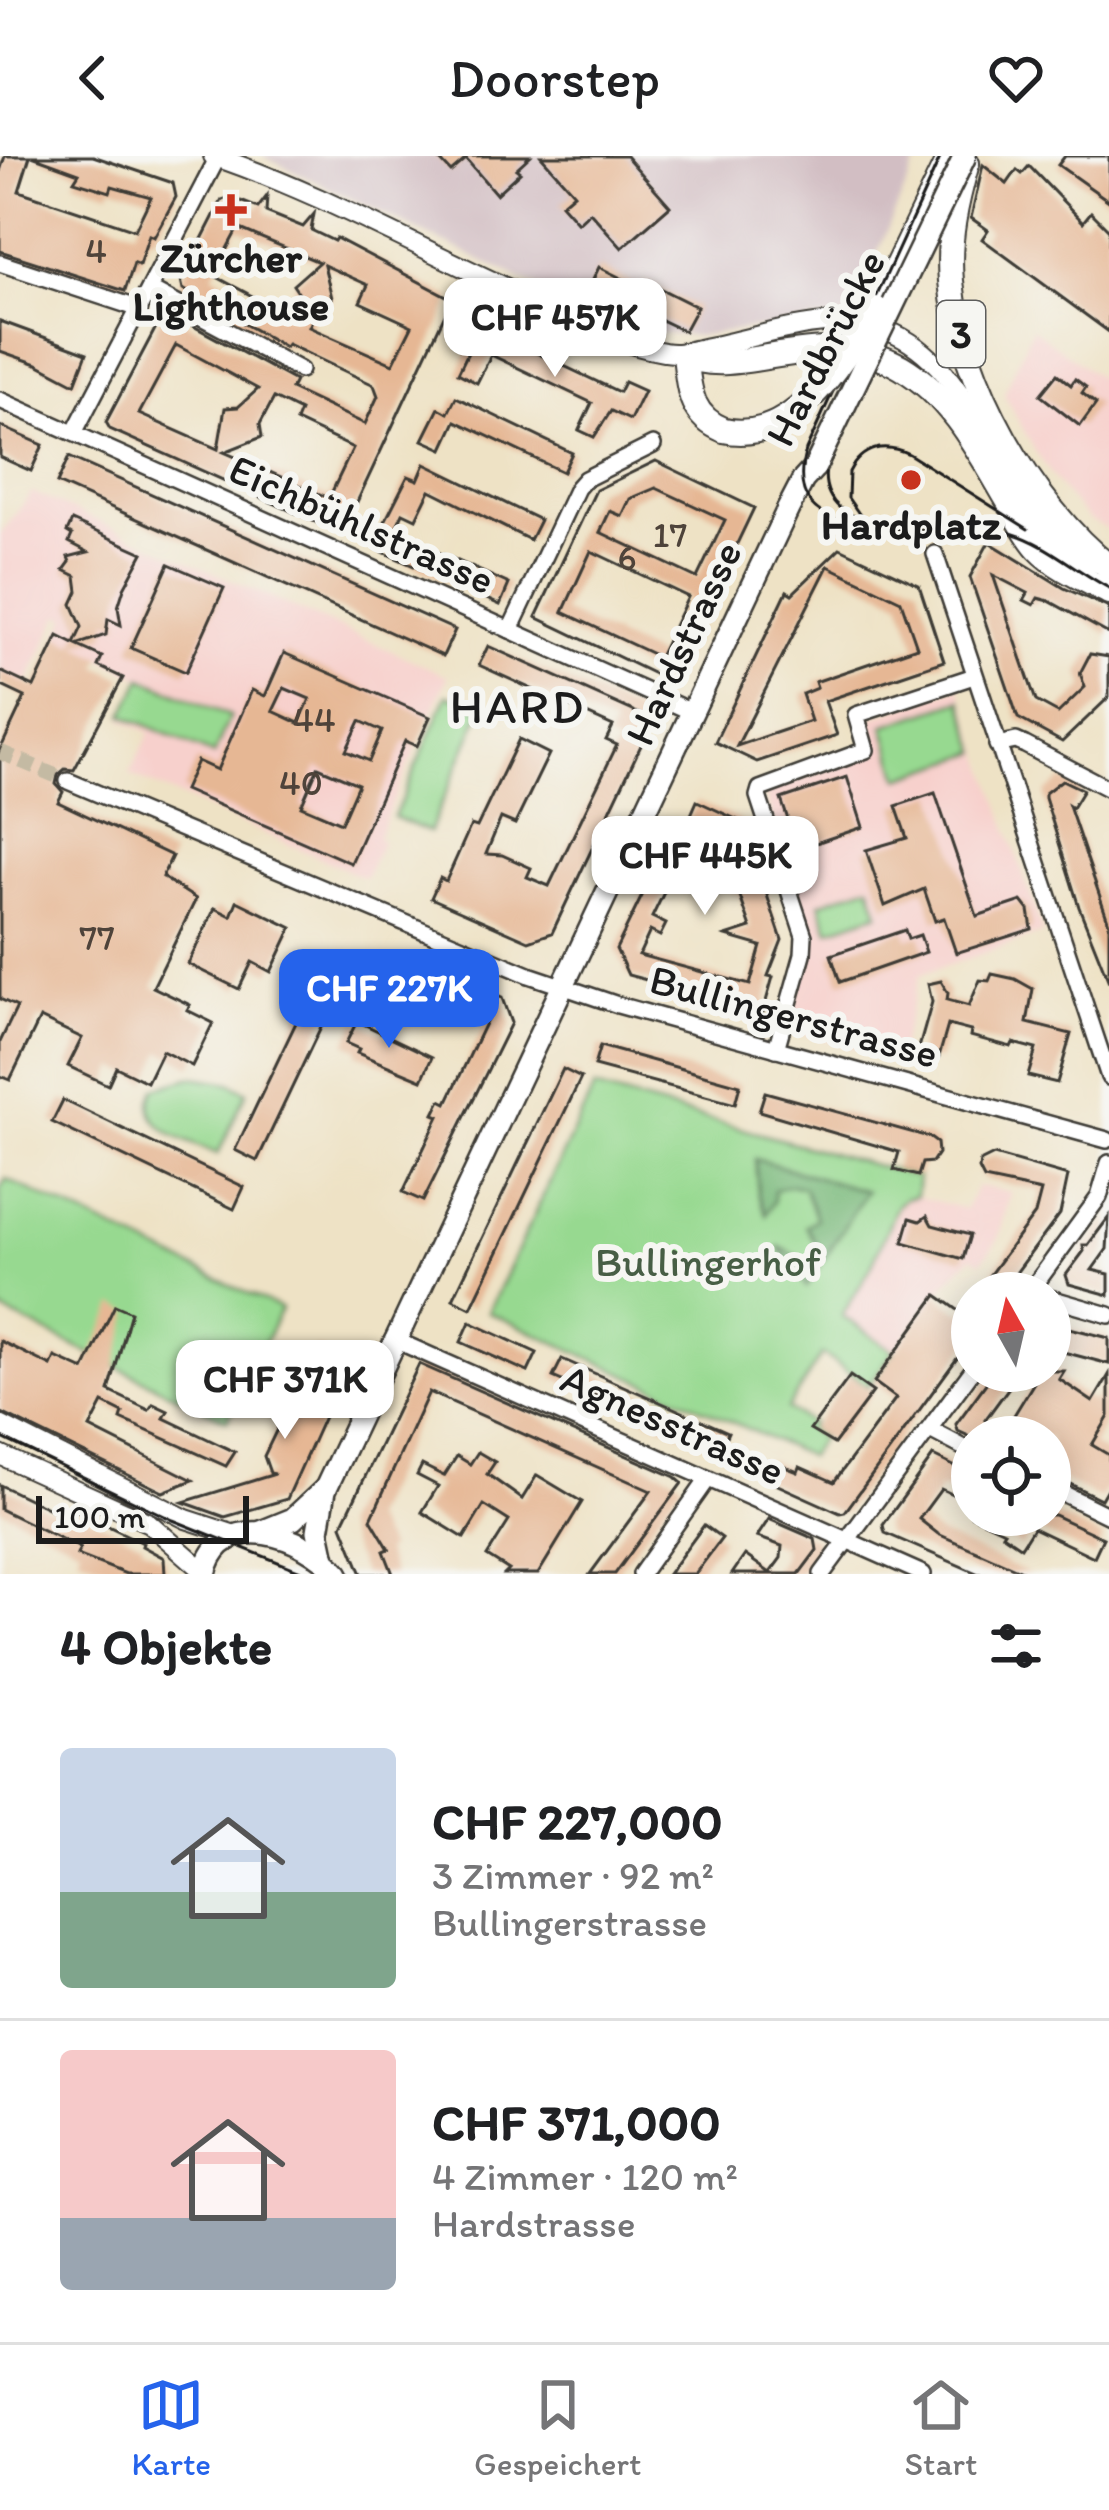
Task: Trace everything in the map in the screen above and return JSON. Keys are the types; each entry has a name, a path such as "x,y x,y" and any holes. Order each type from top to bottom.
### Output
{"main road":[{"name":"Hardbrücke","path":"808,470 950,156"},
{"name":"Hardbrücke","path":"808,470 966,164"},
{"name":"3","path":"966,164 950,249 956,311 983,393 1027,473 1062,520 1108,566"},
{"name":"Hardbrücke","path":"685,355 694,407 704,419 724,430 759,430 794,411 821,385 877,309"},
{"name":"3","path":"685,355 708,362 829,347 901,367 954,413 1040,550 1109,592"},
{"name":"Hardstrasse","path":"331,1567 318,1531 325,1490 808,470"},
{"name":"Hardstrasse","path":"258,1533 292,1519 325,1490"},
{"path":"204,1574 216,1547 232,1534 279,1538 331,1567"}],"street":[{"path":"74,433 216,157 638,346 685,355 819,324 853,323 892,333 928,359 953,388 1018,490 1058,539 1108,566"},
{"path":"0,263 140,309"},
{"path":"151,290 300,370"},
{"name":"Eichbühlstrasse","path":"0,400 694,713"},
{"path":"510,630 577,488 653,445"},
{"path":"934,554 1109,1077"},
{"path":"776,1048 805,944 758,796 760,789 866,750 856,715 974,676"},
{"path":"997,745 1016,741 1109,789"},
{"name":"Bullingerstrasse","path":"68,781 411,927 563,986 1108,1138"},
{"path":"1046,1272 1099,1197 1109,1163"},
{"path":"1071,1304 1109,1315"},
{"name":"Agnesstrasse","path":"393,1339 923,1574"},
{"path":"822,1574 957,1392"},
{"path":"0,1425 186,1519 232,1534"},
{"path":"930,1430 951,1441"},
{"path":"0,1455 149,1523 204,1574"},
{"path":"641,1574 708,1479"},
{"path":"1071,1497 1109,1516"}],"shaded area":[{"path":"262,156 920,156 849,316 697,336 639,331 600,317"},
{"path":"1032,328 1109,385 1109,530 1088,519 1064,493 1004,394"},
{"path":"32,492 448,676 377,838 382,841 365,878 129,774 150,733 122,719 141,678 58,636 67,617 60,615 27,684 0,671 0,535"},
{"path":"960,687 1043,933 920,975 897,1059 798,1032 792,1020 811,940 765,795 770,789 878,753 871,718"},
{"path":"977,1186 1011,1192 998,1240 981,1262 972,1256 951,1272 894,1351 842,1316 902,1200 916,1196 965,1209"}],"green space":[{"path":"142,678 230,716 214,755 124,715"},
{"path":"447,695 482,710 429,832 394,817"},
{"path":"962,700 979,752 900,778 884,726"},
{"path":"870,885 879,913 829,930 820,903"},
{"path":"193,1077 230,1083 247,1092 218,1154 168,1132 152,1113 156,1088"},
{"name":"Bullingerhof","path":"594,1088 918,1177 916,1196 897,1206 871,1267 842,1316 894,1351 868,1386 822,1354 787,1409 811,1423 808,1428 821,1438 808,1456 488,1312"},
{"name":"Bullingerhof","path":"755,1159 866,1191 807,1287 778,1246 808,1262 817,1245 806,1226 816,1219 804,1188 791,1185 774,1190 766,1215 758,1194"},
{"path":"6,1179 281,1309 227,1420 0,1310 0,1191"}],"building":[{"path":"5,156 30,156 19,191 135,230 151,197 74,181 79,173 32,156 93,156 173,183 176,197 154,237 149,235 125,291 0,251 0,171"},
{"path":"436,156 530,156 496,194 466,159 451,172"},
{"path":"541,156 626,156 670,206 622,248 590,212 578,223 561,204 574,193"},
{"path":"1065,156 1109,156 1109,201 1058,165"},
{"path":"983,165 1007,184 1017,170 1022,174 1029,166 1083,222 1091,212 1109,230 1109,332 982,239 988,230 971,218"},
{"path":"267,196 266,212 303,227 314,214 311,230 336,238 452,299 342,534 110,429 106,422 162,316 169,313 295,381 291,389 365,424 378,396 374,385 285,347 183,289 181,280 222,200 231,197 258,208","holes":["238,228 319,262 293,285 299,294 295,319 213,275","324,265 368,285 360,302 412,326 393,364 309,327 321,301 332,298","176,345 258,389 238,407 225,408 218,449 139,414","274,398 300,411 296,421 353,448 329,498 224,452 262,437 260,424"]},
{"path":"599,267 641,288 645,281 697,307 684,331 590,286"},
{"path":"0,321 87,353 75,384 0,351"},
{"path":"490,331 619,392 624,382 644,391 630,420 611,411 594,437 579,430 592,403 491,355 477,383 458,373 473,342 483,346"},
{"path":"1057,374 1071,385 1075,379 1086,387 1082,393 1096,404 1080,426 1040,395"},
{"path":"456,397 572,453 563,472 456,421 443,449 423,440 439,408 448,413"},
{"path":"0,426 43,445 31,471 0,457"},
{"path":"69,457 455,630 443,656 57,483"},
{"path":"656,461 754,508 671,682 536,617 596,490","holes":["656,488 725,520 697,578 600,532 610,511 622,516 630,499","591,551 688,597 659,657 563,612"]},
{"path":"425,464 540,520 530,540 430,490 416,519 403,513 394,532 509,584 500,605 372,547 408,476 418,480"},
{"path":"72,521 143,553 118,607 121,625 108,619 106,635 76,645 102,657 98,666 123,678 74,770 65,769 58,775 56,784 63,792 58,802 172,856 162,877 196,899 153,987 190,1005 187,1010 213,1023 192,1066 162,1051 147,1082 116,1067 108,1085 68,1066 82,1038 40,1018 10,1080 0,1076 0,1042 17,1007 0,999 0,750 25,697 0,685 0,671 34,687 58,636 74,644 82,627 72,604 78,591 76,576 64,570 68,557 88,552 69,542"},
{"path":"989,542 1064,588 1109,608 1109,634 1049,601 1038,598 1034,605 1024,600 1028,593 993,575 1036,701 1058,713 1085,687 1080,673 1090,654 1109,657 1109,697 1062,742 1018,718 970,577"},
{"path":"840,548 919,585 944,661 825,701 837,735 757,762 715,742 787,591 792,594","holes":["828,566 901,601 917,647 815,682 817,688 802,694 811,721 737,746"]},
{"path":"169,564 224,588 186,672 131,648"},
{"path":"488,646 653,720 552,933 529,941 431,898 440,878 446,881 471,825 477,827 519,739 549,754 515,824 501,818 486,854 502,855 531,868 527,877 549,886 617,745 606,740 613,726 479,665"},
{"path":"284,653 430,717 417,746 405,741 351,863 184,790 197,761 217,770 252,690 265,696","holes":["284,688 310,699 299,723 273,711","360,721 382,731 369,761 346,751","318,767 358,784 341,823 301,806"]},
{"path":"847,777 863,827 798,849 781,799"},
{"path":"1062,780 1083,790 1069,806 1109,923 1109,982 1079,907 1045,798"},
{"path":"935,793 977,916 1022,901 1032,929 956,953 944,918 935,921 924,889 885,906 866,850 907,838 896,806"},
{"path":"697,801 742,822 739,829 750,848 747,867 757,872 764,886 782,940 768,976 773,977 763,1012 628,975 616,949 659,861 665,864 675,849 676,833","holes":["723,867 732,893 738,891 751,928 726,936 761,946 750,985 639,955 650,931 660,936 666,924 652,917 674,872 712,886"]},
{"path":"237,901 292,928 271,972 252,962 239,989 188,964 215,908 231,916"},
{"path":"905,930 908,939 920,935 926,952 840,982 831,955"},
{"path":"416,960 502,998 511,1023 423,1201 403,1192 439,1116 434,1114 441,1100 447,1103 488,1017 406,980"},
{"path":"325,962 347,972 257,1161 235,1150"},
{"path":"992,974 1033,989 1027,1023 1071,1034 1057,1083 1028,1076 1036,1049 970,1036 971,1031 948,1025 938,1060 917,1055 932,1002 928,984 941,981 947,1000 969,1006 980,980 989,981"},
{"path":"357,1021 432,1057 422,1080 357,1053 359,1049 346,1043"},
{"path":"600,1046 740,1085 735,1104 594,1066"},
{"path":"563,1069 581,1078 471,1308 453,1299"},
{"path":"765,1092 929,1137 937,1143 938,1153 932,1162 922,1163 918,1176 894,1170 899,1152 759,1111"},
{"path":"63,1100 244,1187 234,1209 52,1122"},
{"path":"994,1155 1068,1176 1060,1214 1017,1272 992,1272 1035,1214 1041,1191 984,1179 980,1162"},
{"path":"927,1216 932,1225 970,1235 963,1259 903,1242 910,1218 920,1221"},
{"path":"1109,1217 1107,1249 1092,1270 1109,1274 1109,1295 1071,1285 1068,1272 1084,1251 1083,1245 1088,1245"},
{"path":"937,1295 951,1305 951,1367 845,1512 760,1477 767,1460 798,1472 800,1467 834,1482 896,1398 874,1382"},
{"path":"115,1305 131,1312 109,1391 149,1410 153,1404 168,1411 164,1418 235,1452 226,1466 121,1419 123,1413 103,1403 90,1428 193,1480 163,1492 0,1412 0,1341 51,1366 55,1357 84,1370"},
{"path":"470,1322 537,1353 528,1372 461,1342"},
{"path":"1071,1328 1109,1338 1109,1364 1071,1354"},
{"path":"316,1348 348,1363 287,1499 225,1517 183,1502 275,1474 270,1473 264,1456"},
{"path":"562,1359 728,1432 720,1450 553,1377"},
{"path":"419,1364 682,1483 615,1574 590,1574 651,1491 429,1392 371,1519 389,1549 384,1551 393,1574 362,1574 342,1525"},
{"path":"1109,1375 1109,1416 1092,1445 1109,1455 1109,1485 1101,1499 1071,1484 1071,1416 1013,1416 1028,1392 1071,1392 1071,1387 1093,1402"},
{"path":"850,1376 873,1392 834,1444 810,1430"},
{"path":"980,1392 1006,1392 988,1416 962,1416"},
{"path":"478,1452 495,1462 487,1474 522,1499 537,1475 582,1502 538,1574 505,1574 509,1570 487,1556 509,1521 484,1505 464,1538 422,1512 438,1486 417,1475 422,1465 444,1476 457,1456 470,1464"},
{"path":"933,1456 951,1465 951,1494 941,1489 919,1519 938,1534 1029,1574 979,1574 885,1533 883,1525"},
{"path":"0,1485 64,1516 69,1507 143,1543 164,1558 165,1574 126,1574 77,1555 80,1548 0,1509"},
{"path":"769,1519 815,1539 817,1550 799,1574 732,1574 745,1555 770,1573 781,1558 782,1546 757,1537"},
{"path":"1071,1523 1103,1538 1094,1557 1050,1536 1071,1536"},
{"path":"704,1525 722,1538 695,1574 668,1574"},
{"path":"1005,1536 1028,1536 1021,1547"}],"tunnel":[{"path":"0,752 68,781"}],"tram line":[{"path":"941,156 806,450 802,485 815,508 841,521 874,528 1011,533 1109,588"},
{"path":"856,517 829,494 828,459 976,156"},
{"path":"862,518 848,498 849,472 867,452 891,448 909,454 1028,529"},
{"path":"0,1437 173,1520 308,1574"}],"place":[{"name":"Zürcher Lighthouse","path":"231,210"},
{"name":"Hardplatz","path":"911,480"}],"district":[{"name":"HARD","path":"518,706"}]}
